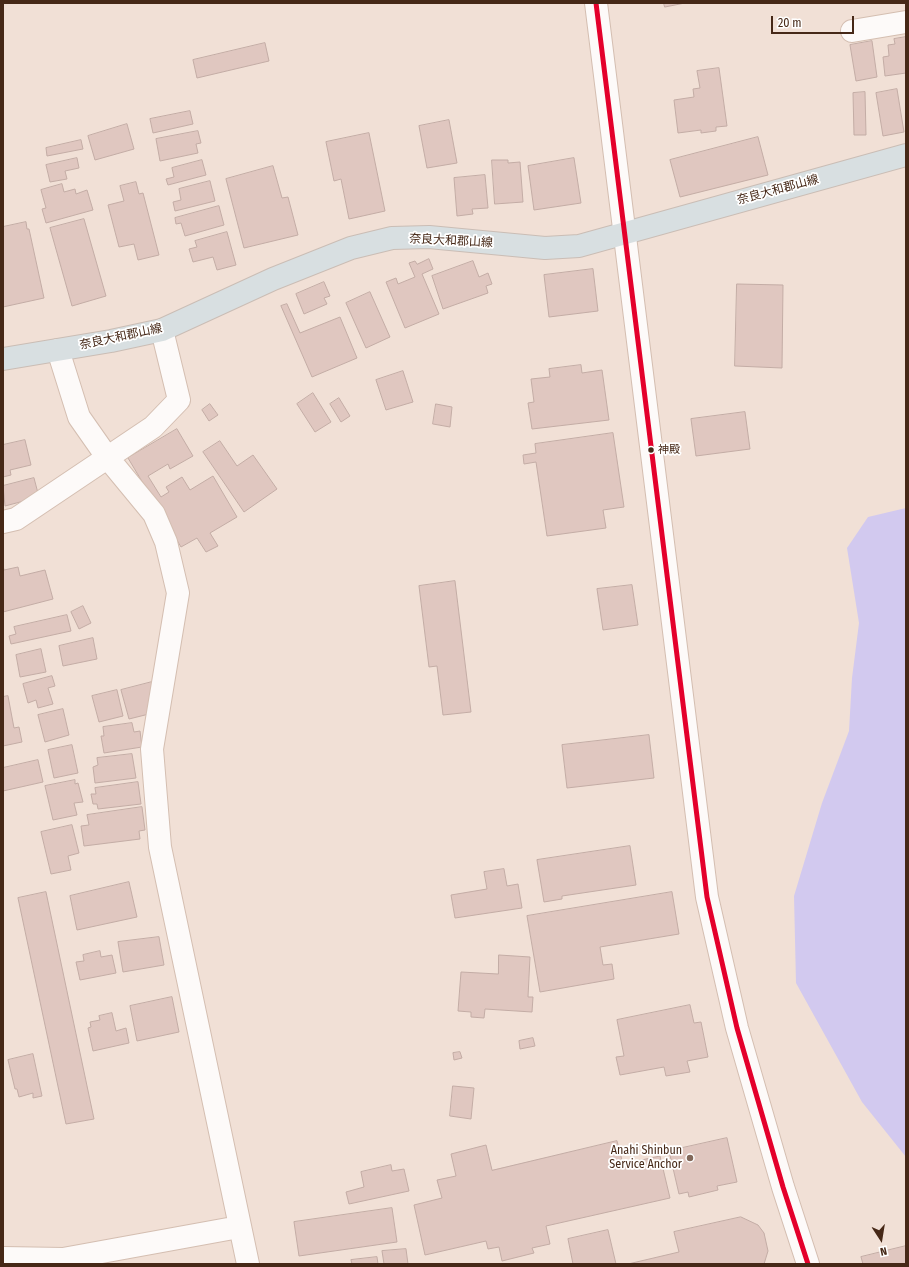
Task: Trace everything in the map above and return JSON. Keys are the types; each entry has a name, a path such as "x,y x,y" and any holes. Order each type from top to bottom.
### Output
{"main road":[{"name":"奈良大和郡山線","path":"3,359 162,330 273,279 351,248 392,238 429,237 545,248 579,246 906,155"}],"street":[{"path":"596,3 707,897 737,1028 783,1187 808,1264"},
{"path":"852,31 906,22"},
{"path":"3,522 16,519 153,427 179,400 162,330"},
{"path":"58,350 79,417 107,457 154,514 166,542 178,593 152,749 160,848 238,1227 248,1264"},
{"path":"3,1258 63,1259 238,1227"}],"shaded area":[{"path":"906,508 906,1157 862,1102 796,983 794,896 822,803 849,731 852,678 859,623 847,548 868,517"}],"building":[{"path":"664,3 685,3 665,7"},
{"path":"906,37 906,73 885,76 883,57 889,56 888,45 895,44 894,39"},
{"path":"872,41 877,77 856,81 850,45"},
{"path":"265,43 269,61 197,78 193,60"},
{"path":"719,68 727,126 716,127 716,131 701,133 701,130 678,133 674,100 694,97 693,89 700,88 697,71"},
{"path":"897,89 904,132 883,136 876,93"},
{"path":"865,92 866,135 854,135 853,93"},
{"path":"190,111 193,124 153,133 150,119"},
{"path":"449,120 457,163 427,168 419,126"},
{"path":"127,124 134,149 95,160 88,136"},
{"path":"198,131 201,143 196,144 198,153 160,161 156,139"},
{"path":"369,133 385,211 349,219 341,179 334,181 326,142"},
{"path":"758,137 768,175 680,197 670,160"},
{"path":"81,140 83,149 47,156 46,148"},
{"path":"77,158 79,168 65,171 67,179 50,182 46,165"},
{"path":"574,158 581,203 534,210 528,166"},
{"path":"202,160 206,175 168,185 166,179 174,177 172,168"},
{"path":"492,160 508,160 508,163 520,162 523,202 495,204"},
{"path":"273,166 282,198 288,197 298,235 244,248 226,179"},
{"path":"485,175 488,208 472,209 473,214 457,216 454,178"},
{"path":"210,181 215,201 175,211 173,202 181,200 179,189"},
{"path":"136,182 139,194 143,193 159,255 138,260 134,244 119,247 108,205 124,201 120,186"},
{"path":"62,184 64,192 75,189 76,194 87,190 93,210 46,223 42,209 46,208 41,190"},
{"path":"219,206 224,225 185,236 181,223 176,224 175,218"},
{"path":"84,219 106,296 72,306 50,228"},
{"path":"26,222 27,229 29,229 44,298 3,307 3,227"},
{"path":"227,232 236,265 217,270 213,257 193,262 189,249 197,247 195,241"},
{"path":"429,259 433,269 422,274 439,314 405,328 386,282 396,278 398,284 415,277 409,263 415,261 417,264"},
{"path":"473,261 479,277 488,273 492,284 486,286 488,293 443,309 432,276"},
{"path":"593,269 598,311 549,317 544,275"},
{"path":"324,282 330,296 324,298 327,304 304,314 296,294"},
{"path":"737,284 783,285 782,368 735,366"},
{"path":"370,292 390,337 366,348 346,303"},
{"path":"287,304 300,333 340,317 357,358 312,377 281,306"},
{"path":"581,365 582,373 602,370 609,420 532,429 528,403 534,402 531,379 550,377 549,369"},
{"path":"403,371 413,402 386,410 376,380"},
{"path":"313,393 331,422 315,432 297,404"},
{"path":"339,398 350,416 341,422 330,404"},
{"path":"210,404 218,415 209,421 202,410"},
{"path":"436,404 452,407 450,427 433,424"},
{"path":"745,412 750,449 696,456 691,419"},
{"path":"177,429 193,456 170,469 168,464 148,476 161,497 169,492 166,487 182,477 190,490 213,476 237,517 210,533 218,546 206,552 197,538 181,547 128,458"},
{"path":"613,433 624,507 603,510 606,528 547,536 536,462 524,464 523,455 536,453 535,444"},
{"path":"25,440 31,465 10,470 11,475 3,477 3,445"},
{"path":"220,441 237,466 253,455 277,489 244,512 203,452"},
{"path":"34,478 39,497 5,506 3,486"},
{"path":"3,565 4,570 18,567 20,576 45,570 53,599 3,612"},
{"path":"455,581 471,712 443,715 437,666 429,667 419,586"},
{"path":"632,585 638,625 603,630 597,589"},
{"path":"83,606 91,623 79,629 71,612"},
{"path":"67,615 71,631 11,644 9,636 16,634 14,627"},
{"path":"93,638 97,659 63,666 59,646"},
{"path":"41,649 46,672 20,677 16,655"},
{"path":"52,676 55,686 48,688 53,704 38,708 36,700 28,703 23,684"},
{"path":"152,682 155,699 149,700 153,713 129,719 121,690"},
{"path":"117,690 123,716 99,722 92,696"},
{"path":"8,696 14,728 19,727 22,742 3,746 3,697"},
{"path":"63,709 69,735 45,742 38,715"},
{"path":"132,723 134,732 140,731 142,747 104,753 101,736 104,736 103,727"},
{"path":"649,735 654,778 567,788 562,745"},
{"path":"72,745 78,773 54,778 48,750"},
{"path":"132,754 136,778 95,783 93,767 98,765 97,758"},
{"path":"38,760 43,782 3,791 3,768"},
{"path":"75,780 75,784 78,783 83,802 74,803 77,815 53,820 45,786"},
{"path":"138,782 141,804 98,809 97,804 93,804 91,794 96,794 95,788"},
{"path":"142,807 145,830 139,831 140,839 84,846 81,826 89,825 87,815"},
{"path":"72,825 79,853 68,856 71,870 51,874 41,832"},
{"path":"630,846 636,885 562,896 562,899 544,902 537,860"},
{"path":"504,869 507,886 518,884 522,908 455,918 451,895 487,889 484,872"},
{"path":"129,882 137,917 77,930 70,896"},
{"path":"46,892 94,1119 66,1124 18,898"},
{"path":"672,892 679,934 600,947 603,965 612,964 614,979 540,992 527,916"},
{"path":"159,937 164,965 123,972 118,942"},
{"path":"100,951 101,957 112,955 116,973 80,980 76,962 84,961 83,955"},
{"path":"499,955 530,957 528,997 533,997 532,1012 485,1009 484,1018 471,1017 471,1012 458,1011 461,972 498,974"},
{"path":"172,997 179,1032 137,1041 130,1006"},
{"path":"690,1005 694,1023 701,1022 708,1057 687,1061 690,1072 666,1076 664,1067 620,1075 616,1057 624,1056 617,1020"},
{"path":"112,1013 116,1031 126,1028 129,1043 93,1051 88,1028 91,1027 90,1022 100,1020 99,1016"},
{"path":"533,1038 535,1046 520,1049 519,1041"},
{"path":"460,1052 462,1058 454,1060 453,1053"},
{"path":"33,1054 42,1096 33,1098 33,1093 19,1097 17,1089 15,1089 8,1060"},
{"path":"453,1086 474,1088 471,1119 450,1116"},
{"path":"727,1138 737,1182 717,1186 718,1190 689,1197 688,1192 679,1194 669,1151"},
{"path":"617,1141 623,1164 660,1156 670,1198 546,1226 550,1244 532,1248 534,1253 502,1261 499,1247 488,1249 486,1241 425,1255 414,1205 442,1198 437,1180 456,1176 451,1154 486,1145 492,1170"},
{"path":"391,1165 392,1171 404,1169 409,1191 349,1204 346,1192 364,1187 361,1172"},
{"path":"392,1208 397,1242 299,1256 294,1222"},
{"path":"741,1217 758,1225 764,1233 768,1251 764,1264 628,1264 679,1252 674,1232"},
{"path":"608,1230 616,1264 573,1264 568,1239"},
{"path":"906,1246 906,1264 863,1264 861,1257"},
{"path":"406,1249 408,1264 384,1264 382,1251"},
{"path":"377,1257 378,1264 352,1264 351,1260"}],"transit line":[{"path":"596,3 707,897 737,1028 783,1187 808,1264"}],"place":[{"name":"神殿","path":"651,450"},
{"name":"Anahi Shinbun Service Anchor","path":"690,1158"}]}
